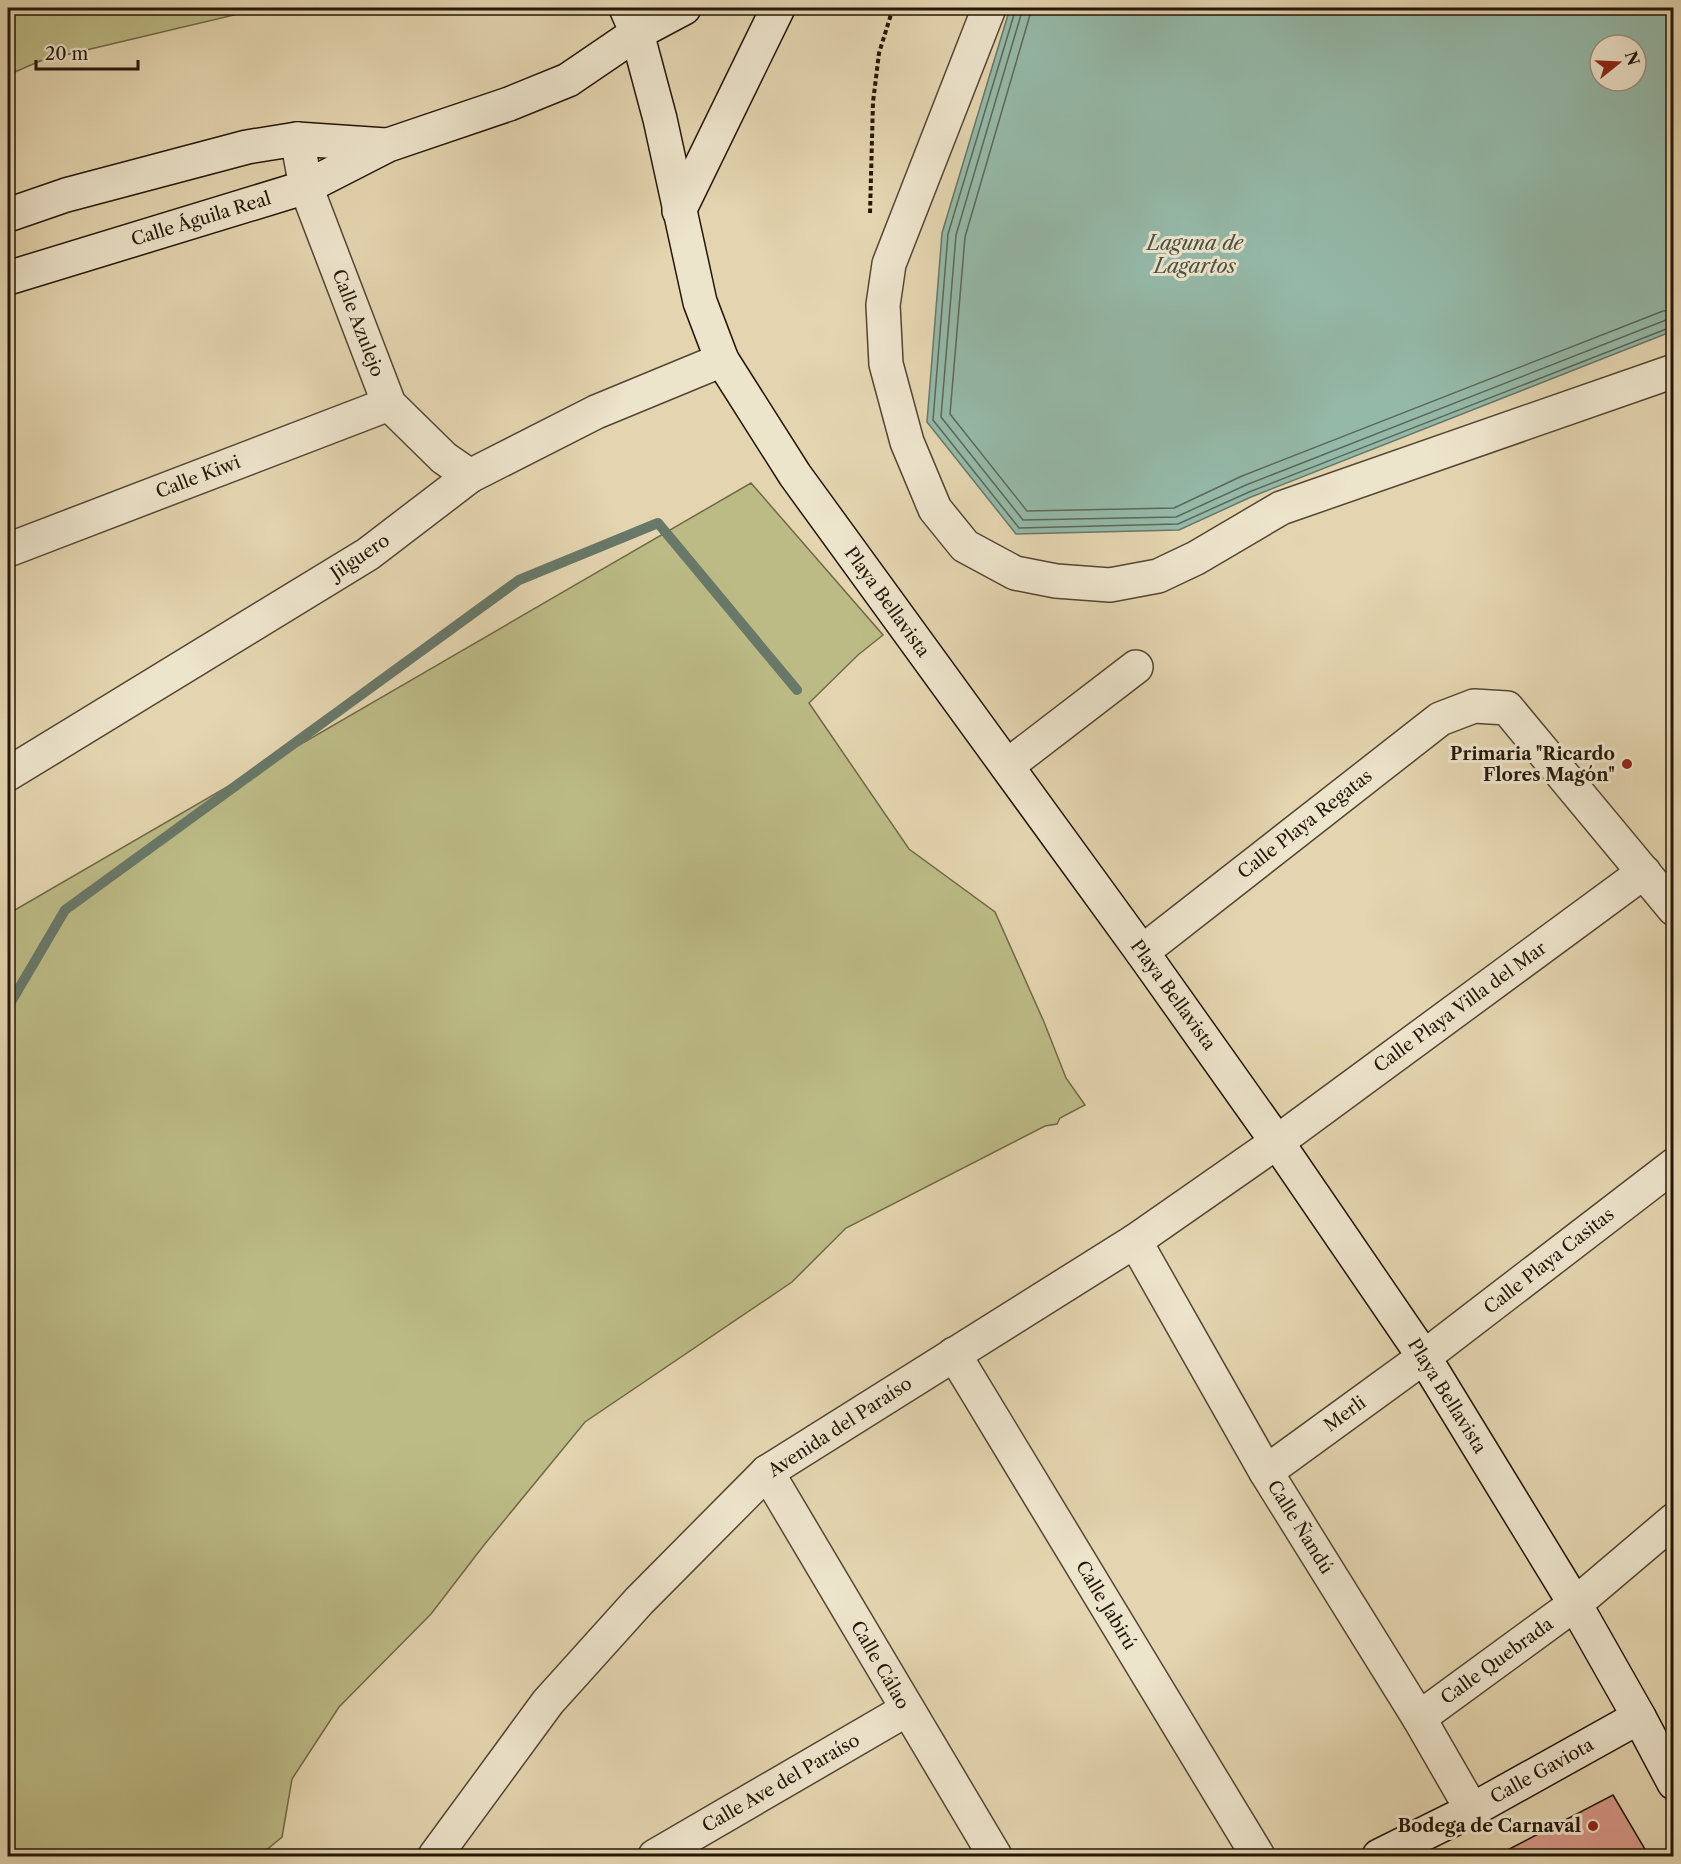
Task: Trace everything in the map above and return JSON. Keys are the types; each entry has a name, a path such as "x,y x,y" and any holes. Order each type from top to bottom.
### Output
{"street":[{"name":"Calle Águila Real","path":"8,278 306,188 388,145 509,104 568,80 632,20 684,8"},
{"path":"679,211 778,8"},
{"path":"989,8 889,264 883,305 886,363 889,375 907,442 935,508 965,546 1015,573 1056,581 1110,585 1158,576 1196,558 1281,508 1674,372"},
{"name":"Playa Bellavista","path":"632,20 660,119 700,302 722,360 795,476 1142,952 1277,1142 1424,1357 1575,1605 1674,1783"},
{"name":"Calle Águila Real","path":"8,215 66,195 248,147 297,139 388,145"},
{"name":"Calle Azulejo","path":"297,139 306,188 389,404 444,458 470,476"},
{"name":"Jilguero","path":"8,774 368,554 470,476 596,412 722,360"},
{"name":"Calle Kiwi","path":"8,550 389,404"},
{"path":"1007,766 1136,667"},
{"name":"Calle Playa Regatas","path":"1142,952 1440,719 1474,706 1507,708 1644,872"},
{"path":"1644,872 1674,909"},
{"name":"Calle Playa Villa del Mar","path":"1277,1142 1644,872"},
{"name":"Avenida del Paraíso","path":"435,1857 548,1702 639,1601 767,1472 1135,1241 1277,1142"},
{"name":"Calle Playa Casitas","path":"1424,1357 1674,1165"},
{"name":"Calle Ñandú","path":"1135,1241 1266,1472 1419,1718 1472,1810"},
{"name":"Calle Jabirú","path":"954,1354 1258,1857"},
{"name":"Merli","path":"1266,1472 1424,1357"},
{"name":"Calle Cálao","path":"767,1472 995,1857"},
{"name":"Calle Quebrada","path":"1419,1718 1575,1605 1674,1520"},
{"name":"Calle Ave del Paraíso","path":"655,1857 906,1710"},
{"name":"Calle Gaviota","path":"1379,1857 1472,1810 1639,1717"}],"path":[{"path":"870,220 873,102 879,53 892,8"}],"shaded area":[{"path":"8,8 263,8 40,61 8,75"},
{"path":"751,483 883,635 858,655 809,703 909,849 995,912 1066,1078 1085,1105 1060,1118 1057,1124 1045,1126 846,1228 792,1282 585,1422 484,1545 431,1614 339,1707 292,1779 282,1837 259,1856 8,1856 8,914"}],"water":[{"name":"Laguna de Lagartos","path":"1010,8 1673,8 1673,331 1251,497 1179,530 1016,534 927,422 942,233"}],"building":[{"name":"Bodega de Carnaval","path":"1613,1795 1649,1856 1496,1856"}],"waterway":[{"path":"8,1007 65,910 519,580 658,523 797,690"}],"place":[{"name":"Primaria \"Ricardo Flores Magón\"","path":"1627,764"},
{"name":"Bodega de Carnaval","path":"1593,1826"}]}
